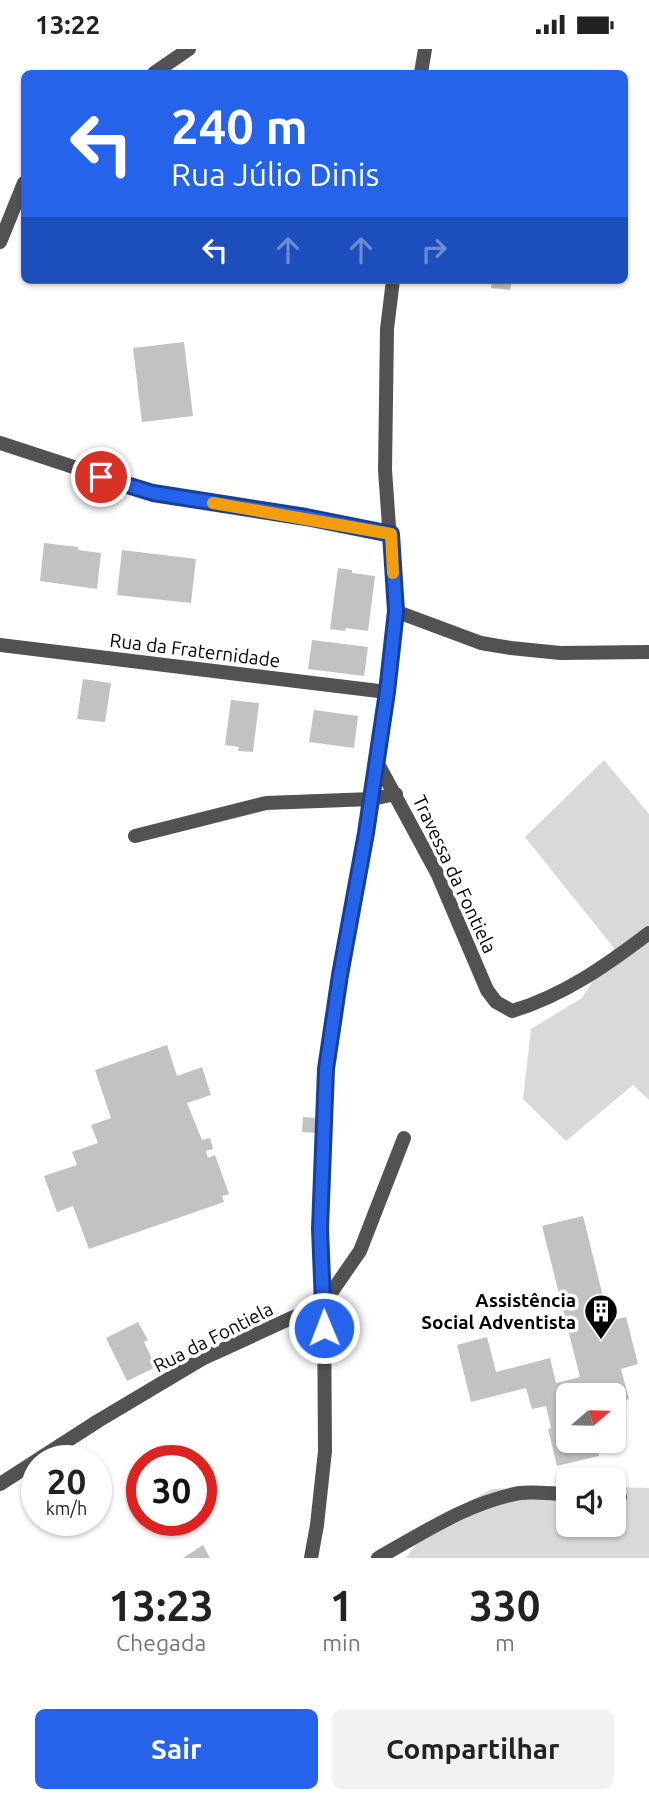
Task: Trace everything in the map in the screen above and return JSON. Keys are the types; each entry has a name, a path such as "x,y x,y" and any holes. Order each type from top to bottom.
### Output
{"street":[{"path":"158,70 189,49"},
{"path":"422,70 425,49"},
{"path":"0,242 21,191"},
{"path":"310,1558 317,1525 325,1451 324,1303 320,1229 326,1069 372,799 396,611 385,470 387,329 393,284"},
{"path":"0,443 153,493 306,517 391,534"},
{"path":"396,611 481,643 511,648 560,653 649,652"},
{"name":"Rua da Fraternidade","path":"0,645 387,692"},
{"name":"Travessa da Fontiela","path":"377,761 438,875 487,990 496,1002 512,1011 534,1005 598,972 649,933"},
{"path":"135,836 266,803 372,799 396,794"},
{"path":"324,1303 360,1251 404,1138"},
{"name":"Rua da Fontiela","path":"0,1484 202,1359 324,1303"},
{"path":"378,1558 488,1500 523,1493 556,1494"}],"shaded area":[{"path":"604,760 649,814 649,1100 633,1085 566,1141 523,1099 531,1029 582,998 614,948 525,837"},
{"path":"556,1486 556,1537 626,1537 626,1487 649,1488 649,1558 406,1558 434,1520 492,1489"}],"building":[{"path":"492,284 511,284 510,290 491,288"},
{"path":"184,342 193,416 142,422 133,348"},
{"path":"44,543 101,553 97,589 40,581"},
{"path":"122,550 196,559 191,603 117,595"},
{"path":"338,568 375,576 368,631 330,629"},
{"path":"312,640 368,647 364,676 308,669"},
{"path":"83,679 111,683 105,722 77,719"},
{"path":"231,700 259,703 253,752 238,751 239,747 225,745"},
{"path":"314,710 358,716 354,748 309,742"},
{"path":"167,1045 177,1076 202,1067 211,1095 187,1103 202,1140 210,1138 213,1149 206,1151 208,1158 215,1155 229,1194 222,1196 224,1202 89,1249 73,1206 57,1212 44,1176 77,1165 72,1152 98,1143 91,1125 111,1118 95,1070"},
{"path":"303,1117 318,1118 317,1133 302,1132"},
{"name":"Assistência Social Adventista","path":"583,1216 609,1321 626,1317 638,1364 621,1369 625,1383 556,1383 580,1377 542,1226"},
{"path":"138,1322 148,1340 144,1342 156,1367 127,1381 106,1338"},
{"name":"Assistência Social Adventista","path":"487,1337 496,1372 550,1358 556,1383 556,1453 598,1453 599,1456 557,1466 548,1429 551,1428 546,1406 532,1409 526,1388 471,1402 457,1345"},
{"path":"203,1545 210,1558 183,1558"}],"slow traffic":[{"path":"213,503 306,517 391,534 393,573"}],"place":[{"name":"Assistência Social Adventista","path":"601,1341"}],"route":[{"path":"101,477 153,493 306,517 391,534 396,611 387,692 326,1069 320,1229 324,1328"}]}
